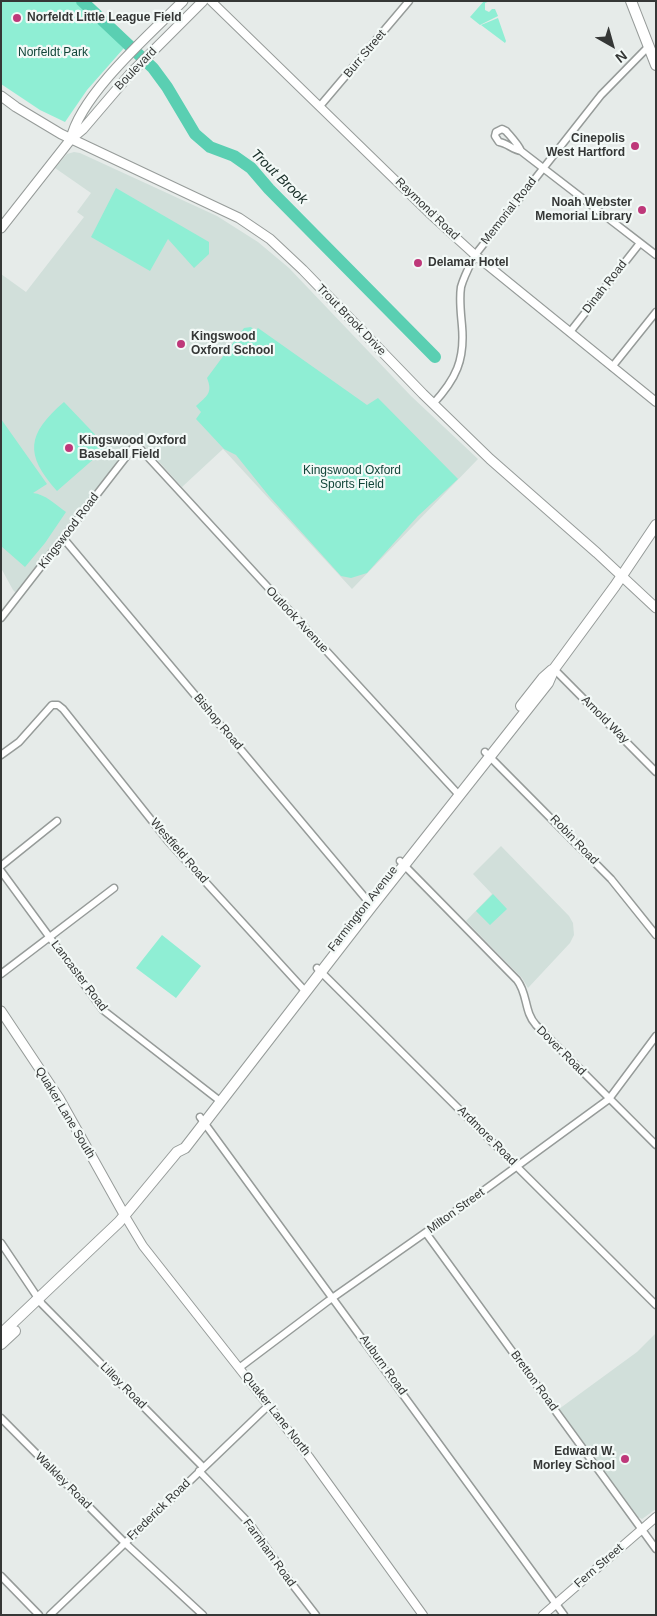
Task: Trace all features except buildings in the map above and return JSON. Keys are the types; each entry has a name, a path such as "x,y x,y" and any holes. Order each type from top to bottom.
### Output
{"main road":[{"name":"Boulevard","path":"71,139 74,125 112,72 183,1"},
{"name":"Boulevard","path":"1,228 71,139 84,130 122,82 204,1"},
{"path":"630,1 653,50 656,65"},
{"path":"112,72 122,82"},
{"name":"Trout Brook Drive","path":"1,96 42,123 71,139 239,218 255,228 292,259 433,404 490,459 551,511 656,608"},
{"name":"Farmington Avenue","path":"1,1344 85,1253 96,1246 125,1216 178,1152 185,1148 202,1119 502,736 548,683 554,669 656,525"},
{"name":"Quaker Lane South","path":"1,1012 59,1098 125,1216"},
{"name":"Farmington Avenue","path":"1,1334 40,1301"}],"street":[{"name":"Raymond Road","path":"211,1 429,213 475,255 656,402"},
{"name":"Burr Street","path":"320,106 409,1"},
{"name":"Memorial Road","path":"433,404 451,383 459,364 463,337 460,307 461,289 464,277 475,255 601,95 653,50"},
{"path":"521,151 656,255"},
{"name":"Dinah Road","path":"570,332 640,243"},
{"path":"612,367 656,312"},
{"name":"Kingswood Road","path":"1,618 136,444"},
{"name":"Outlook Avenue","path":"136,444 457,793"},
{"name":"Bishop Road","path":"64,539 370,904"},
{"name":"Arnold Way","path":"554,669 656,772"},
{"name":"Westfield Road","path":"1,755 19,742 52,705 58,705 168,841 303,990"},
{"name":"Robin Road","path":"488,754 612,879 656,935"},
{"path":"1,866 58,821"},
{"name":"Dover Road","path":"402,863 517,980 524,991 531,1020 656,1145"},
{"name":"Lancaster Road","path":"1,871 103,1010 218,1099"},
{"path":"1,974 114,888"},
{"name":"Ardmore Road","path":"319,970 656,1305"},
{"name":"Milton Street","path":"239,1368 609,1099 656,1036"},
{"name":"Auburn Road","path":"202,1119 564,1615"},
{"name":"Quaker Lane North","path":"125,1216 143,1246 309,1457 423,1615"},
{"name":"Bretton Road","path":"426,1233 656,1549"},
{"name":"Lilley Road","path":"1,1243 40,1301 201,1469"},
{"name":"Frederick Road","path":"50,1615 269,1405"},
{"name":"Walkley Road","path":"1,1418 125,1543 202,1615"},
{"name":"Farnham Road","path":"201,1469 250,1524 316,1615"},
{"name":"Fern Street","path":"543,1615 656,1516"},
{"path":"1,1576 39,1615"}],"shaded area":[{"name":"Kingswood Oxford School","path":"80,153 217,216 258,242 289,268 411,396 478,459 352,589 223,449 182,487 143,444 135,442 16,593 13,590 1,568 1,274 26,292 84,217 77,212 91,193 55,168 67,154"},
{"path":"501,846 569,916 573,923 574,935 570,943 528,988 522,978 466,921 492,894 473,874"},
{"name":"Edward W. Morley School","path":"656,1333 656,1509 642,1519 638,1517 559,1409 637,1352"}],"green space":[{"name":"Norfeldt Park","path":"1,1 90,1 131,40 87,90 65,122 40,110 1,84"},
{"path":"484,1 490,1 485,3 485,10 489,12 495,9 498,16 480,25 470,17"},
{"path":"498,18 506,41 505,43 481,25"},
{"path":"116,188 209,242 209,254 194,268 168,239 150,271 91,237"},
{"name":"Kingswood Oxford Sports Field","path":"251,327 255,331 258,328 367,405 378,398 458,479 418,516 367,573 351,578 341,576 269,496 236,455 224,449 196,419 201,412 196,406 206,397 209,391 207,378 244,328"},
{"name":"Kingswood Oxford Baseball Field","path":"64,402 106,446 104,450 57,491 39,466 34,445 37,434 43,424"},
{"path":"1,419 47,484 33,493 46,498 66,512 45,543 25,567 1,546"},
{"path":"493,894 507,909 490,925 476,911"},
{"path":"162,935 201,966 176,998 136,968"}],"waterway":[{"name":"Trout Brook","path":"82,1 153,68 167,87 195,134 210,147 234,156 251,168 269,189 435,357"}],"place":[{"name":"Norfeldt Little League Field","path":"17,18"},
{"name":"Cinepolis West Hartford","path":"635,146"},
{"name":"Noah Webster Memorial Library","path":"642,210"},
{"name":"Delamar Hotel","path":"418,263"},
{"name":"Kingswood Oxford School","path":"181,344"},
{"name":"Kingswood Oxford Baseball Field","path":"69,448"},
{"name":"Edward W. Morley School","path":"625,1459"}]}
